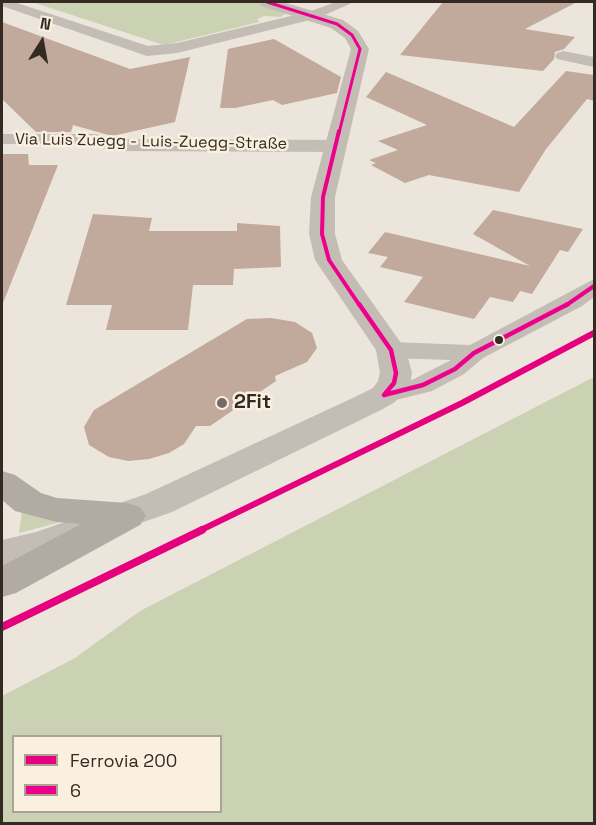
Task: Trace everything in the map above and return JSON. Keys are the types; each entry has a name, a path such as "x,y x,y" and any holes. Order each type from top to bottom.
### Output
{"main road":[{"path":"2,483 28,502 57,510 127,516"},
{"path":"2,583 127,516"}],"street":[{"path":"2,2 147,51 177,48 313,15 347,2"},
{"path":"267,2 337,24 352,35 360,49 323,197 322,234 329,260 391,350 396,373 394,383 384,395"},
{"path":"563,56 594,62"},
{"name":"Via Luis Zuegg - Luis-Zuegg-Straße","path":"2,139 95,139 111,145 337,146"},
{"path":"2,553 42,544 127,516 159,503 384,395 423,385 455,369 474,353 574,301 594,286"},
{"path":"391,350 474,353"}],"green space":[{"path":"32,2 254,2 284,10 285,14 281,17 264,16 257,19 259,22 164,45"},
{"path":"594,377 594,823 2,823 2,696 75,658 140,611"},
{"path":"22,511 68,520 19,533"}],"building":[{"path":"443,2 577,2 525,29 575,37 564,49 555,52 554,59 543,71 400,55"},
{"path":"2,22 130,69 190,57 175,122 112,136 73,125 71,132 36,132 2,99"},
{"path":"274,39 341,77 337,93 282,105 273,100 235,108 220,108 228,49"},
{"path":"566,71 594,75 594,101 587,99 546,149 519,192 429,175 405,183 371,165 376,163 369,160 398,150 378,141 427,125 366,97 386,72 514,127"},
{"path":"2,154 28,154 29,165 58,165 3,303"},
{"path":"493,210 583,229 568,252 560,250 532,294 520,291 513,302 490,297 474,319 404,302 423,277 380,267 388,257 368,253 385,232 530,266 473,234"},
{"path":"93,214 152,218 149,231 237,231 237,223 280,226 281,267 234,269 233,285 193,285 188,330 106,330 112,305 66,305"},
{"path":"271,318 295,322 312,333 317,348 307,362 275,376 276,381 210,426 196,426 184,444 169,453 149,459 128,461 109,457 89,445 84,427 94,410 247,319"}],"rail line":[{"name":"200","path":"2,627 462,403 594,333"}],"transit line":[{"name":"6","path":"267,2 337,24 352,35 360,49 323,197 322,234 329,260 391,350 396,373 394,383 384,395"},
{"name":"6","path":"384,395 423,385 455,369 474,353 574,301 594,286"}],"place":[{"name":"2Fit","path":"222,403"}]}
